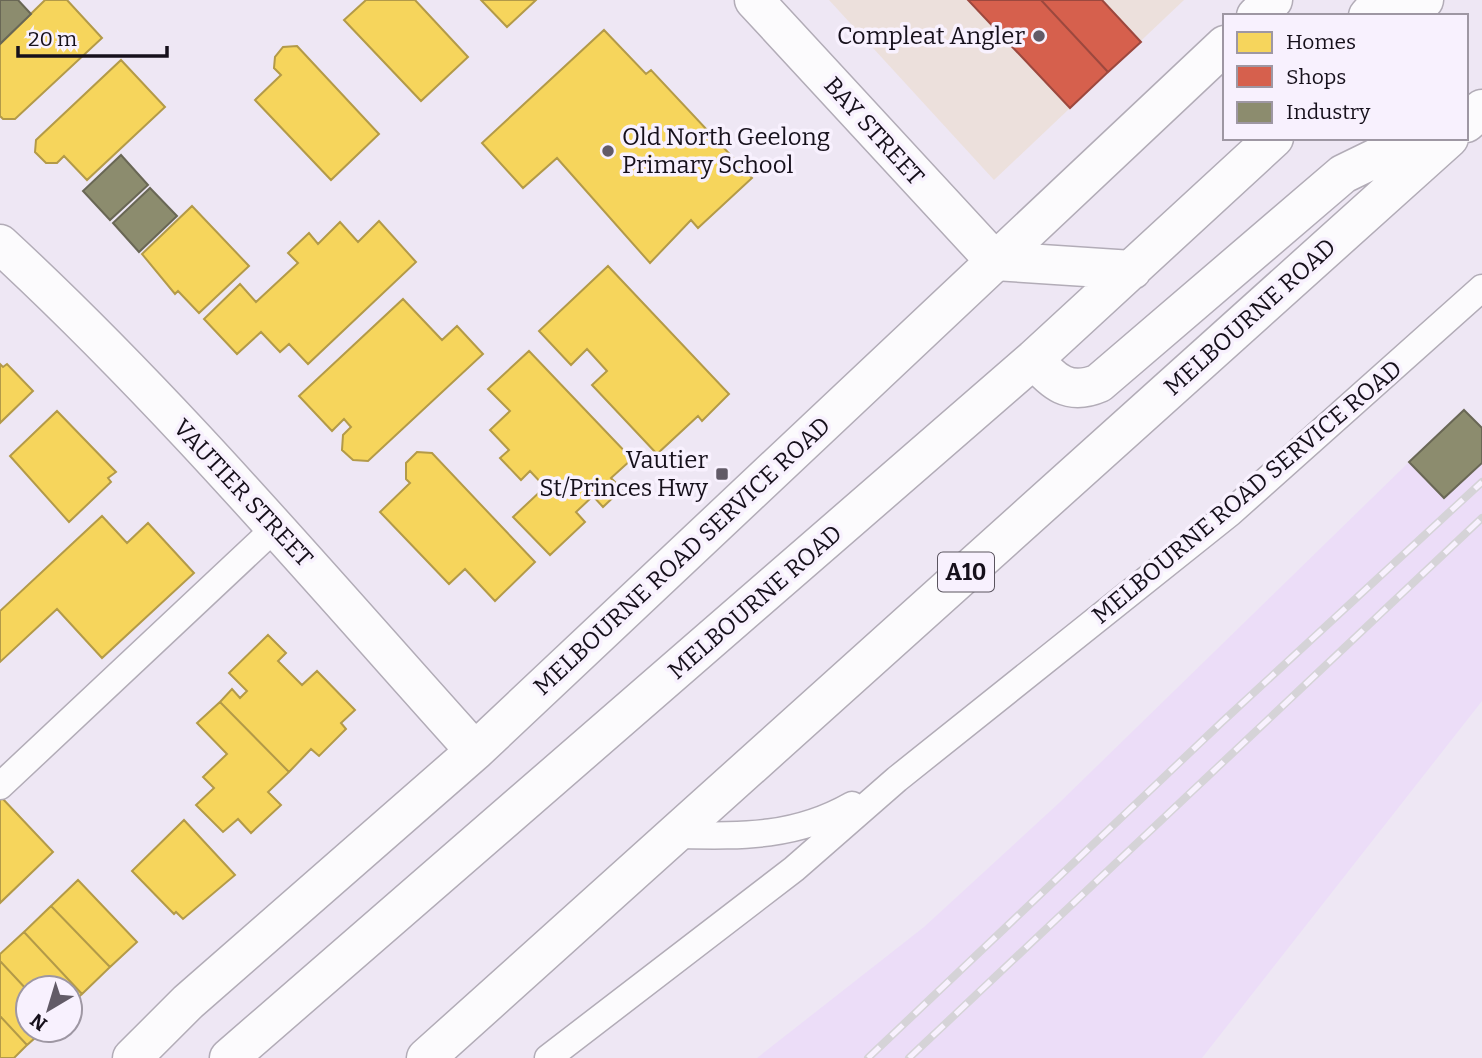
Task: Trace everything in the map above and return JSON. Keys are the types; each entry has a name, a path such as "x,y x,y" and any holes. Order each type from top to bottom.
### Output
{"main road":[{"name":"BAY STREET","path":"754,0 995,261"},
{"path":"1258,14 1273,0"},
{"path":"1370,14 1381,0"},
{"path":"1409,14 1424,0"},
{"name":"MELBOURNE ROAD SERVICE ROAD","path":"131,1058 188,1002 475,751 1223,47"},
{"path":"1468,121 1482,108"},
{"path":"1210,197 1259,140"},
{"name":"MELBOURNE ROAD","path":"229,1058 1034,359 1272,140"},
{"path":"1034,359 1065,387 1086,389 1099,383 1343,174 1413,140"},
{"name":"MELBOURNE ROAD","path":"426,1058 1447,140"},
{"name":"VAUTIER STREET","path":"0,244 75,313 275,527 475,751"},
{"path":"995,261 1132,270"}],"lane":[{"name":"MELBOURNE ROAD SERVICE ROAD","path":"548,1058 794,869 897,779 1230,513 1482,288"},
{"path":"0,786 275,527"},
{"path":"676,835 741,836 797,830 832,816 897,779"}],"shaded area":[{"path":"829,0 1184,0 994,180"},
{"path":"1409,462 1444,498 1482,463 1482,701 1202,1058 757,1058 924,927 1059,803"}],"building: Homes":[{"path":"45,0 67,0 102,38 15,119 3,119 0,116 0,44"},
{"path":"366,0 415,0 468,57 421,101 344,20"},
{"path":"481,0 536,0 507,27"},
{"name":"Old North Geelong Primary School","path":"604,30 646,74 651,70 752,178 698,228 691,220 650,263 557,158 523,188 482,143"},
{"path":"297,46 379,134 331,180 255,100 281,75 274,68 275,57 283,47"},
{"path":"121,60 165,107 87,180 64,156 57,163 46,163 35,152 36,140"},
{"path":"192,206 249,266 199,313 178,291 175,294 142,254"},
{"path":"379,221 416,262 308,364 289,344 280,352 261,332 237,354 204,319 240,284 256,302 298,263 288,253 309,233 318,244 340,222 358,242"},
{"path":"608,266 729,394 702,421 698,416 657,454 592,385 607,371 587,349 571,365 539,331"},
{"path":"403,299 442,340 457,326 483,354 368,461 353,460 342,450 343,435 351,427 344,419 332,431 299,396"},
{"path":"529,351 632,459 611,478 622,489 603,507 593,496 576,512 585,522 550,555 513,517 545,487 530,471 521,480 500,458 509,450 490,430 510,411 488,389"},
{"path":"0,364 3,367 7,364 33,391 0,423"},
{"path":"57,411 116,472 108,478 111,482 69,522 10,456"},
{"path":"417,452 432,453 535,562 495,601 465,569 449,584 380,512 410,483 406,479 406,463"},
{"path":"102,516 127,543 148,523 194,573 102,658 57,609 0,662 0,611"},
{"path":"268,635 286,653 278,661 302,685 317,671 355,710 341,723 346,729 319,756 311,749 289,772 220,702 232,689 240,698 247,691 229,673"},
{"path":"220,702 289,772 268,792 281,805 251,833 238,819 223,832 196,805 214,788 203,777 227,754 197,723"},
{"path":"2,798 53,852 0,903 0,800"},
{"path":"184,820 235,875 183,919 176,912 174,914 132,871"},
{"path":"78,880 137,942 110,967 51,906"},
{"path":"51,906 110,967 84,992 84,974 63,974 24,932"},
{"path":"24,932 63,974 14,976 0,961 0,954"},
{"path":"0,961 14,976 14,1031 0,1016"},
{"path":"0,1016 14,1031 14,1044 27,1045 14,1058 0,1058"}],"building: Shops":[{"name":"Compleat Angler","path":"968,0 1041,0 1108,72 1070,108"},
{"path":"1041,0 1102,0 1141,42 1108,72"}],"building: Industry":[{"path":"0,0 18,0 31,14 0,44"},
{"path":"121,155 148,185 110,220 83,191"},
{"path":"150,188 177,216 139,252 113,223"},
{"path":"1464,410 1482,428 1482,463 1444,498 1409,462"}],"railway":[{"path":"868,1058 1222,722 1482,482"},
{"path":"909,1058 1482,518"}],"place":[{"name":"Compleat Angler","path":"1039,36"},
{"name":"Old North Geelong Primary School","path":"608,151"},
{"name":"Vautier St/Princes Hwy","path":"722,474"}]}
